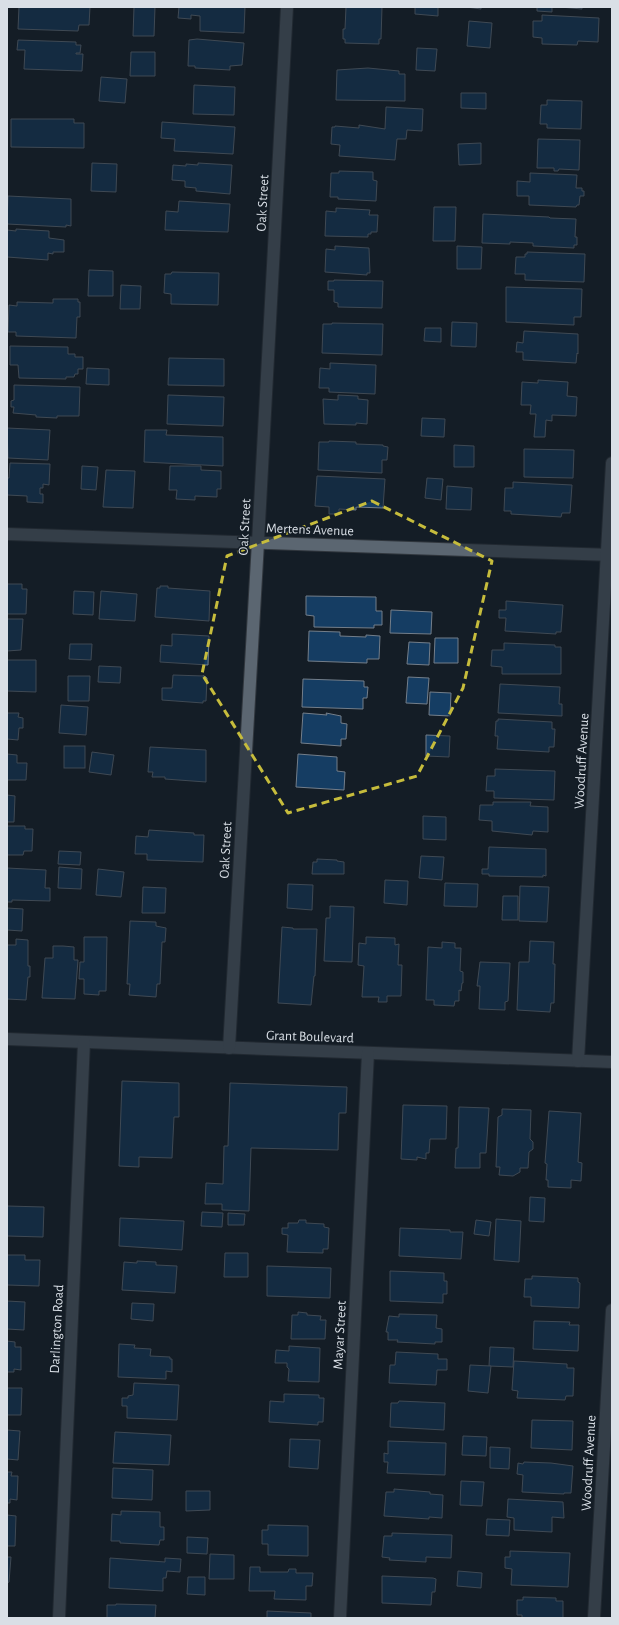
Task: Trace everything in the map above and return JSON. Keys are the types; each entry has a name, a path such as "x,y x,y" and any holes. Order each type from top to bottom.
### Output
{"street":[{"name":"Oak Street","path":"229,1048 287,7"},
{"name":"Woodruff Avenue","path":"578,1061 610,555 612,463"},
{"name":"Mertens Avenue","path":"7,534 610,555"},
{"name":"Grant Boulevard","path":"7,1039 612,1062"},
{"name":"Darlington Road","path":"59,1618 84,1042"},
{"name":"Mayar Street","path":"340,1618 368,1053"},
{"name":"Woodruff Avenue","path":"594,1618 612,1310"}],"highlighted area":[{"path":"372,501 492,561 463,688 417,776 288,813 202,674 227,556"}],"building":[{"path":"19,7 90,7 89,25 79,25 78,31 18,29"},
{"path":"134,7 155,7 154,36 133,36"},
{"path":"179,7 245,7 244,33 200,31 200,16 191,15 191,19 178,18"},
{"path":"346,7 382,7 381,39 379,39 379,44 345,43 345,39 343,39 343,29 345,29"},
{"path":"415,7 438,7 438,16 415,14"},
{"path":"466,7 481,7 481,9"},
{"path":"537,7 552,7 552,12 537,11"},
{"path":"560,7 582,7 582,9"},
{"path":"542,15 599,18 598,42 578,41 577,45 542,44 542,38 533,37 533,21 542,21"},
{"path":"469,21 492,23 490,48 467,46"},
{"path":"197,39 244,43 242,65 230,66 230,70 195,68 195,66 188,66 189,40"},
{"path":"18,40 76,42 76,45 81,45 80,53 76,54 83,54 82,71 24,69 25,50 17,50"},
{"path":"417,48 437,49 435,71 416,70"},
{"path":"131,52 155,52 155,76 130,76"},
{"path":"368,68 399,71 399,74 405,74 405,101 336,100 337,70"},
{"path":"101,77 127,79 125,103 99,101"},
{"path":"194,85 235,87 234,115 193,114"},
{"path":"461,93 486,93 486,109 461,108"},
{"path":"547,100 582,101 581,129 547,128 547,124 540,124 541,105 547,105"},
{"path":"386,107 423,109 422,131 407,130 406,139 397,139 395,160 339,156 340,145 331,144 332,127 359,128 359,125 385,129"},
{"path":"11,119 74,119 74,123 84,123 84,148 11,147"},
{"path":"162,122 235,127 233,154 174,151 175,139 161,138"},
{"path":"538,139 580,140 579,170 559,169 558,171 554,171 554,168 537,168"},
{"path":"481,143 481,164 459,165 458,144"},
{"path":"92,163 117,164 116,192 91,191"},
{"path":"198,163 232,165 230,194 196,191 196,188 185,187 185,181 172,180 173,165 186,166 186,164 198,165"},
{"path":"339,171 373,172 373,180 377,181 376,201 338,199 338,197 330,197 331,173 339,173"},
{"path":"530,173 577,175 576,188 582,188 582,191 584,191 584,196 580,196 579,205 576,207 529,205 529,196 517,196 517,181 530,182"},
{"path":"8,196 71,199 71,226 7,224"},
{"path":"179,201 230,204 228,232 165,230 166,211 178,212"},
{"path":"434,207 456,207 455,241 433,241"},
{"path":"336,208 370,210 369,215 378,215 377,232 371,232 371,234 368,234 368,237 325,236 326,211 336,212"},
{"path":"483,214 576,219 575,237 577,237 577,245 574,245 574,248 533,246 533,243 482,243"},
{"path":"16,229 49,231 49,238 64,240 64,252 53,252 53,254 48,253 48,260 7,257 7,230 16,231"},
{"path":"335,246 369,248 370,273 367,273 367,275 325,272 326,249 335,250"},
{"path":"457,246 482,247 481,269 457,269"},
{"path":"527,252 585,254 584,282 525,280 525,274 515,274 516,257 525,257"},
{"path":"89,270 113,271 113,296 88,296"},
{"path":"172,272 219,273 218,305 171,304 171,294 164,293 165,274 171,274"},
{"path":"328,281 383,281 382,308 338,307 338,303 334,302 334,290 328,290"},
{"path":"121,285 141,286 140,309 120,309"},
{"path":"506,287 582,289 581,317 574,317 574,325 506,322"},
{"path":"53,299 78,299 78,302 80,302 80,317 77,317 76,338 16,336 16,332 8,332 9,305 17,306 17,302 53,303"},
{"path":"452,322 477,323 476,347 451,346"},
{"path":"323,324 383,324 382,355 322,353"},
{"path":"425,328 441,328 441,342 424,341"},
{"path":"524,331 578,334 578,354 577,353 576,363 523,360 523,352 516,352 517,342 523,343"},
{"path":"10,346 68,347 68,354 75,354 75,357 83,357 83,369 78,369 78,374 75,374 74,377 66,377 66,379 19,378 18,365 10,365"},
{"path":"169,358 224,359 224,386 168,385"},
{"path":"330,363 376,365 375,394 329,392 329,388 319,388 320,368 330,369"},
{"path":"87,368 109,369 109,385 86,384"},
{"path":"538,380 568,382 567,396 577,397 576,416 552,415 552,421 546,420 545,437 534,437 536,414 530,414 531,405 521,405 522,382 538,383"},
{"path":"14,385 80,387 79,416 57,416 57,418 36,417 36,415 13,413 14,407 11,407 11,401 14,400"},
{"path":"168,395 224,397 223,426 167,424"},
{"path":"338,395 358,396 358,399 368,400 367,424 324,424 323,399 338,400"},
{"path":"422,418 445,419 444,437 421,436"},
{"path":"7,428 50,430 48,460 8,458"},
{"path":"145,430 167,430 166,435 223,437 223,466 144,462"},
{"path":"319,442 356,442 356,444 383,445 388,447 387,460 382,460 382,473 318,470"},
{"path":"454,445 474,446 474,467 454,467"},
{"path":"524,449 574,450 573,478 524,477"},
{"path":"10,463 50,464 49,485 43,484 43,488 40,488 40,494 43,494 43,503 27,502 27,496 7,495 7,478 9,478"},
{"path":"82,466 98,467 96,490 81,489"},
{"path":"170,466 201,466 201,470 221,471 221,489 217,489 217,497 195,496 195,500 176,499 177,490 169,490"},
{"path":"106,470 135,471 133,508 103,507"},
{"path":"317,476 385,479 383,508 356,507 356,510 339,509 339,514 329,514 329,507 315,506"},
{"path":"427,478 443,479 441,500 425,498"},
{"path":"513,482 572,485 570,513 562,513 561,517 511,514 511,511 504,511 505,488 513,488"},
{"path":"447,486 472,488 471,510 446,509"},
{"path":"7,584 22,584 22,589 27,589 26,614 7,614"},
{"path":"160,586 210,591 209,621 155,617 157,588 160,588"},
{"path":"74,591 94,592 93,615 73,614"},
{"path":"101,591 137,594 135,621 99,619"},
{"path":"306,596 376,597 376,611 382,611 382,625 374,625 374,628 314,627 314,616 306,615"},
{"path":"506,601 563,605 561,632 556,632 556,634 505,631 506,618 499,618 499,610 506,610"},
{"path":"391,610 432,612 431,634 390,633"},
{"path":"7,619 23,619 21,650 7,651"},
{"path":"309,631 340,632 340,636 380,636 379,659 367,659 367,663 308,661"},
{"path":"172,634 209,636 208,665 160,662 161,645 172,646"},
{"path":"435,638 458,638 458,663 434,663"},
{"path":"409,642 430,643 429,665 407,664"},
{"path":"504,643 555,645 555,647 561,647 561,674 502,674 502,667 491,666 492,650 504,650"},
{"path":"70,644 92,644 91,660 69,659"},
{"path":"7,660 36,660 36,692 7,691"},
{"path":"99,666 121,667 120,683 98,682"},
{"path":"173,675 204,676 207,678 206,701 203,701 203,703 162,700 162,688 172,688"},
{"path":"68,676 90,676 89,701 68,701"},
{"path":"408,677 429,678 427,704 406,703"},
{"path":"303,679 364,681 364,687 368,687 367,698 363,698 363,709 302,707"},
{"path":"500,684 560,687 559,704 562,704 562,716 498,713"},
{"path":"430,692 451,693 450,716 429,715"},
{"path":"61,705 88,707 86,735 59,733"},
{"path":"7,713 19,713 18,717 23,718 23,728 19,728 18,740 7,739"},
{"path":"303,713 327,715 326,713 341,716 341,723 347,724 346,739 341,739 341,746 301,743"},
{"path":"498,719 552,722 552,729 555,729 554,747 549,747 549,752 497,749 498,736 495,736 496,721 498,721"},
{"path":"426,735 450,736 449,757 426,756"},
{"path":"64,746 85,746 85,768 64,768"},
{"path":"150,747 206,750 206,782 152,777 153,772 148,772"},
{"path":"92,752 114,755 111,775 89,772"},
{"path":"7,754 17,755 17,763 27,763 26,780 7,780"},
{"path":"298,754 337,757 337,771 345,772 344,790 296,787"},
{"path":"495,769 555,771 554,800 494,798 494,791 486,791 487,776 495,776"},
{"path":"7,795 15,796 14,822 7,822"},
{"path":"493,802 531,802 530,806 548,807 548,832 533,831 532,835 492,831 492,821 479,820 480,805 493,805"},
{"path":"423,816 446,817 446,840 423,839"},
{"path":"7,826 25,826 25,829 33,829 32,851 24,851 23,855 7,855"},
{"path":"149,830 204,835 203,862 147,860 147,854 135,854 136,836 148,837"},
{"path":"489,847 546,849 546,876 489,876 489,874 482,874 482,869 488,869"},
{"path":"59,851 81,852 80,865 58,864"},
{"path":"421,856 444,857 442,880 419,878"},
{"path":"317,859 337,860 344,862 344,874 312,874 313,862 317,862"},
{"path":"59,867 82,869 81,889 58,888"},
{"path":"7,868 46,870 45,888 50,888 50,901 12,900 12,902 7,902"},
{"path":"98,869 124,872 121,897 96,895"},
{"path":"385,880 408,881 407,905 384,903"},
{"path":"445,883 478,884 477,907 444,906"},
{"path":"288,884 313,885 312,910 287,908"},
{"path":"520,886 549,887 547,922 519,921"},
{"path":"143,887 166,888 165,913 142,913"},
{"path":"503,896 518,896 518,920 502,920"},
{"path":"330,906 354,907 352,962 324,961 326,918 330,918"},
{"path":"7,908 23,909 22,931 7,930"},
{"path":"130,921 156,922 156,926 166,928 165,942 162,942 160,984 157,984 156,997 129,995 130,984 127,984"},
{"path":"282,927 293,929 317,929 315,976 311,1005 278,1003"},
{"path":"84,937 107,937 106,991 99,991 99,995 84,994 84,979 79,979 80,962 84,962"},
{"path":"366,937 395,938 395,945 399,944 398,965 402,965 401,996 387,996 387,1002 378,1002 379,997 362,997 364,966 358,965 359,943 366,944"},
{"path":"16,939 28,940 28,966 30,966 30,977 28,977 26,1000 7,999 7,945 16,945"},
{"path":"530,941 554,942 554,1003 551,1003 550,1012 517,1010 519,962 529,962"},
{"path":"442,942 455,943 455,948 461,948 460,971 463,972 463,983 461,991 459,990 459,1001 455,1001 454,1006 434,1005 434,1000 426,1000 428,947 442,948"},
{"path":"53,946 74,947 74,960 78,960 75,999 42,998 45,958 53,958"},
{"path":"480,962 510,963 508,1001 505,1002 505,1010 479,1009 480,986 477,986"},
{"path":"122,1081 179,1083 179,1117 174,1117 172,1158 139,1157 139,1167 119,1166"},
{"path":"230,1083 347,1087 346,1113 339,1113 338,1150 251,1148 249,1211 222,1210 222,1204 205,1204 206,1183 223,1184 224,1146 228,1146"},
{"path":"403,1105 447,1106 446,1139 430,1139 429,1153 426,1153 426,1159 417,1157 417,1160 401,1159"},
{"path":"459,1107 489,1108 486,1153 480,1153 480,1168 455,1168 456,1148 458,1148"},
{"path":"502,1109 531,1110 530,1139 533,1142 533,1149 529,1152 528,1168 520,1168 520,1172 513,1176 499,1175 500,1167 496,1167 498,1117 502,1115"},
{"path":"549,1111 581,1113 578,1162 582,1163 581,1181 571,1180 571,1188 548,1187 548,1180 546,1180 547,1164 545,1163"},
{"path":"530,1197 545,1198 544,1222 529,1221"},
{"path":"7,1206 44,1207 43,1237 7,1236"},
{"path":"202,1212 223,1213 222,1227 201,1226"},
{"path":"228,1213 245,1214 244,1225 228,1225"},
{"path":"120,1218 184,1221 182,1250 119,1246"},
{"path":"496,1219 521,1221 519,1262 494,1260"},
{"path":"299,1220 306,1220 306,1223 324,1224 324,1227 329,1228 328,1249 323,1249 323,1253 287,1252 288,1235 282,1234 282,1228 288,1228 288,1223 298,1223"},
{"path":"476,1220 491,1222 489,1236 474,1234"},
{"path":"400,1228 463,1232 461,1259 399,1256"},
{"path":"225,1253 248,1253 248,1277 224,1277"},
{"path":"7,1255 25,1255 25,1260 40,1260 39,1286 7,1285"},
{"path":"137,1261 156,1262 156,1265 177,1266 175,1293 122,1290 124,1262 137,1263"},
{"path":"267,1266 331,1268 330,1298 267,1296"},
{"path":"390,1271 444,1273 444,1281 447,1281 447,1294 443,1294 443,1303 390,1301"},
{"path":"532,1276 578,1278 578,1282 580,1283 579,1308 531,1306 531,1297 524,1297 525,1279 532,1279"},
{"path":"7,1301 25,1302 24,1330 7,1329"},
{"path":"132,1303 154,1304 153,1321 131,1319"},
{"path":"298,1312 307,1313 307,1315 321,1316 320,1320 326,1320 325,1339 291,1339 292,1315 298,1315"},
{"path":"399,1314 437,1315 436,1328 442,1329 442,1342 435,1342 435,1344 397,1342 398,1340 388,1340 388,1332 386,1332 389,1316 399,1317"},
{"path":"534,1321 570,1322 569,1325 579,1325 578,1351 533,1349"},
{"path":"7,1341 15,1342 15,1347 21,1347 21,1370 14,1369 14,1372 7,1372"},
{"path":"119,1344 135,1345 134,1348 151,1349 150,1356 170,1357 170,1359 172,1359 172,1372 166,1371 166,1379 118,1377"},
{"path":"289,1346 320,1348 319,1382 288,1381 289,1369 287,1367 287,1363 275,1363 276,1350 289,1351"},
{"path":"490,1347 514,1348 513,1367 489,1366"},
{"path":"396,1352 438,1354 438,1359 447,1359 447,1370 437,1370 436,1385 389,1383 390,1365 395,1365"},
{"path":"514,1361 567,1364 567,1368 574,1368 573,1396 566,1396 565,1400 517,1398 518,1391 512,1390"},
{"path":"470,1365 491,1366 488,1393 468,1391"},
{"path":"134,1383 179,1385 177,1420 127,1418 127,1406 122,1406 122,1398 128,1398 128,1396 133,1395"},
{"path":"7,1388 22,1388 21,1415 7,1415"},
{"path":"284,1394 319,1395 319,1398 324,1398 323,1422 318,1422 318,1425 269,1422 270,1401 284,1402"},
{"path":"399,1401 445,1403 444,1430 390,1427 391,1403 398,1403"},
{"path":"532,1420 573,1421 572,1450 531,1448"},
{"path":"7,1430 20,1431 18,1460 7,1459"},
{"path":"115,1432 171,1435 169,1465 113,1463"},
{"path":"463,1436 487,1437 486,1456 462,1455"},
{"path":"290,1439 320,1440 318,1469 289,1467"},
{"path":"388,1441 446,1443 445,1475 387,1473 388,1462 384,1462 384,1453 388,1454"},
{"path":"490,1447 510,1448 509,1469 490,1468"},
{"path":"524,1462 551,1463 573,1466 571,1493 522,1492 523,1475 517,1474 518,1463 523,1464"},
{"path":"113,1468 153,1470 152,1500 112,1498"},
{"path":"7,1472 12,1472 11,1476 18,1476 17,1500 10,1499 10,1503 7,1503"},
{"path":"461,1481 484,1482 482,1506 460,1505"},
{"path":"394,1489 430,1492 430,1494 443,1495 442,1518 429,1517 429,1519 384,1516 386,1492 394,1492"},
{"path":"186,1491 210,1491 210,1510 186,1511"},
{"path":"508,1499 563,1502 564,1518 552,1517 552,1532 514,1530 514,1518 507,1517"},
{"path":"121,1511 160,1512 160,1527 164,1527 164,1540 160,1540 159,1545 120,1543 120,1541 111,1541 112,1514 121,1515"},
{"path":"7,1515 16,1516 15,1546 7,1546"},
{"path":"487,1519 510,1520 509,1536 486,1535"},
{"path":"268,1525 308,1526 308,1556 268,1555 268,1544 262,1544 262,1530 268,1530"},
{"path":"392,1533 452,1535 451,1558 426,1557 426,1562 389,1560 390,1558 382,1557 384,1536 392,1536"},
{"path":"187,1537 208,1538 207,1554 187,1553"},
{"path":"510,1551 570,1553 568,1587 511,1585 512,1569 505,1568 505,1557 510,1557"},
{"path":"210,1554 234,1555 234,1579 209,1579"},
{"path":"7,1557 11,1557 9,1582 7,1583"},
{"path":"110,1558 165,1562 165,1558 181,1559 180,1572 167,1571 166,1578 163,1578 163,1591 109,1588"},
{"path":"250,1567 260,1567 260,1572 288,1572 289,1569 296,1569 296,1573 313,1573 312,1586 306,1586 306,1600 274,1599 275,1591 249,1591"},
{"path":"458,1571 482,1573 481,1588 457,1586"},
{"path":"382,1576 436,1579 435,1592 432,1592 431,1605 382,1603"},
{"path":"188,1577 205,1577 205,1595 187,1594"},
{"path":"523,1597 556,1598 556,1601 563,1601 563,1618 522,1618 522,1615 517,1615 517,1600 523,1600"},
{"path":"107,1605 156,1605 155,1618 107,1618"},
{"path":"267,1611 311,1613 311,1618 267,1618"}]}
